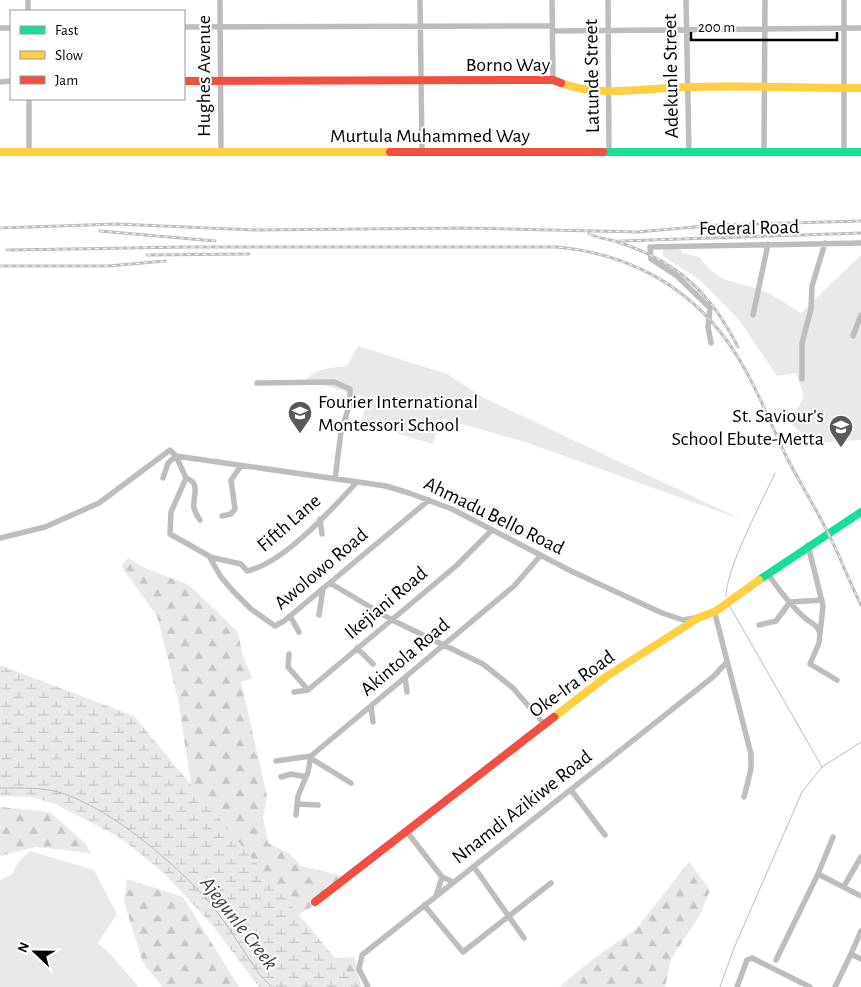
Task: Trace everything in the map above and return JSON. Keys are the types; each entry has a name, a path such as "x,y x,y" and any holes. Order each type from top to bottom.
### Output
{"street":[{"name":"Hughes Avenue","path":"220,0 221,152"},
{"path":"420,0 422,152"},
{"path":"552,0 553,80"},
{"name":"Latunde Street","path":"608,0 609,152"},
{"name":"Adekunle Street","path":"686,0 689,152"},
{"path":"764,152 765,0"},
{"path":"844,0 844,152"},
{"path":"185,27 420,26 608,31 861,28"},
{"name":"Borno Way","path":"185,81 553,80 580,90 608,91 844,86 861,88"},
{"path":"29,100 29,152"},
{"name":"Murtula Muhammed Way","path":"0,152 861,152"},
{"name":"Federal Road","path":"711,344 708,327 710,308 677,276 651,260 650,248 861,243"},
{"path":"753,315 768,244"},
{"path":"802,379 802,344 811,309 812,286 825,244"},
{"path":"853,336 861,315"},
{"path":"258,383 334,382 350,389 350,403 341,432 335,479"},
{"path":"0,538 45,527 99,504 170,450 176,456 186,478 192,481 196,487 194,507 200,520"},
{"path":"163,478 168,463 176,456"},
{"name":"Ahmadu Bello Road","path":"176,456 386,486 429,500 662,613 683,620 698,618"},
{"path":"222,516 231,514 235,509 231,480 240,466"},
{"path":"186,478 171,512 170,534 209,556"},
{"name":"Fifth Lane","path":"209,556 241,564 247,571 262,568 320,519 357,482"},
{"name":"Awolowo Road","path":"209,556 221,578 233,591 272,625 278,626 429,500"},
{"path":"744,797 751,754 715,614 732,597 836,526 861,512"},
{"path":"320,519 322,534"},
{"name":"Ikejiani Road","path":"308,690 456,566 492,530"},
{"path":"808,545 822,600 820,644 810,664 837,680"},
{"name":"Akintola Road","path":"312,758 514,586 541,555"},
{"path":"768,574 806,619 817,625 820,633"},
{"path":"330,583 392,620 446,644 483,664 513,688 545,725"},
{"path":"319,615 323,588"},
{"path":"790,602 822,600"},
{"path":"759,625 776,621 790,602"},
{"name":"Oke-Ira Road","path":"315,902 607,676 698,618 715,614"},
{"path":"290,616 299,632"},
{"path":"357,648 373,664"},
{"path":"290,654 288,667 308,690"},
{"name":"Nnamdi Azikiwe Road","path":"368,987 359,969 362,955 713,677 727,662"},
{"path":"405,678 407,692"},
{"path":"294,692 308,690"},
{"path":"371,706 373,722"},
{"path":"296,815 298,796 312,758"},
{"path":"276,761 312,758 350,783"},
{"path":"281,777 291,774 306,777"},
{"path":"571,790 605,835"},
{"path":"297,804 318,805"},
{"path":"407,832 442,876 453,882"},
{"path":"776,960 818,874 833,838"},
{"path":"844,886 861,857"},
{"path":"474,867 524,938"},
{"path":"818,874 861,896"},
{"path":"436,896 442,876"},
{"path":"424,905 462,952 466,952 551,883"},
{"path":"835,987 861,931"},
{"path":"851,954 861,959"},
{"path":"738,987 747,960 752,958 810,987"}],"green space":[{"path":"673,243 683,253 699,257 714,273 721,277 768,293 801,313 861,255 861,440 812,443 790,423 804,396 796,373 777,376 739,320 700,280 663,256 663,249"},
{"path":"358,346 447,374 484,398 743,520 525,442 441,418 433,444 361,423 368,398 305,380 319,371 347,366"},
{"path":"128,558 145,568 189,585 238,632 242,653 252,678 241,682 267,796 263,817 268,843 289,853 301,866 348,877 310,908 285,922 315,960 355,957 361,987 283,987 192,791 178,699 157,616 121,566"},
{"path":"0,665 134,716 359,987 259,987 213,926 164,873 119,837 55,804 31,797 0,796"},
{"path":"0,807 50,812 86,844 90,853 36,847 0,856"},
{"path":"30,851 94,870 117,914 98,943 139,987 0,987 0,880 12,874 18,862"},
{"path":"689,862 710,890 700,915 671,959 665,987 559,987 593,959 636,929"},
{"path":"127,879 183,897 239,987 163,987 143,963 124,902"}],"waterway":[{"path":"726,597 727,585 738,553 775,473"},
{"path":"729,605 822,767"},
{"path":"720,987 734,948 802,792 822,767 861,742"},
{"name":"Ajegunle Creek","path":"0,788 41,789 65,794 102,812 139,837 174,866 211,904 261,976 272,987"}],"railway":[{"path":"0,228 117,224 255,230 464,228 637,232 718,225 861,221"},
{"path":"100,231 215,241"},
{"path":"621,241 861,233"},
{"path":"589,234 639,250 658,259 690,281 716,310 738,347"},
{"path":"7,250 189,247 556,247 582,250 630,264 652,275 693,303 711,321 736,354 759,397 786,456 818,513 861,605"},
{"path":"147,255 249,254"},
{"path":"0,266 108,266 165,261"}],"traffic: fast":[{"path":"603,152 861,152"},
{"path":"759,580 861,512"}],"traffic: slow":[{"path":"561,83 576,88 607,91 708,86 861,88"},
{"path":"0,152 390,152"},
{"path":"554,717 607,676 698,618 716,611 759,580"}],"traffic: jam":[{"path":"185,81 553,80 561,83"},
{"path":"390,152 603,152"},
{"path":"315,902 554,717"}],"place":[{"name":"Fourier International Montessori School","path":"300,434"},
{"name":"St. Saviour's School Ebute-Metta","path":"841,448"}]}
